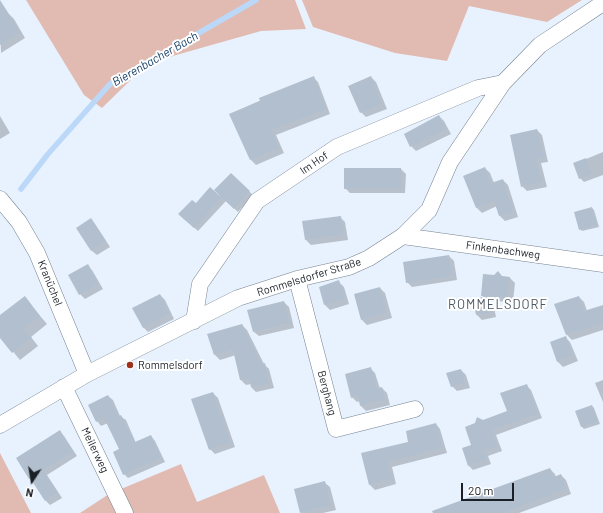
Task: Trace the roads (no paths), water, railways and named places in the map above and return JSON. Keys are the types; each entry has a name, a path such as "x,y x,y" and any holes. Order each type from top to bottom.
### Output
{"street":[{"name":"Rommelsdorfer Straße","path":"0,425 87,374 238,298 297,279 349,267 369,258 403,236 429,210 450,162 503,83 540,45 603,3"},
{"name":"Im Hof","path":"194,321 200,284 257,201 337,147 478,88 503,83"},
{"name":"Kranüchel","path":"0,199 19,222 37,253 87,374"},
{"name":"Finkenbachweg","path":"403,236 603,264"},
{"name":"Berghang","path":"297,279 336,429 414,409"},
{"name":"Meilerweg","path":"64,387 125,513"}],"waterway":[{"name":"Bierenbacher Bach","path":"21,189 48,154 110,84 256,0"}],"place":[{"name":"Rommelsdorf","path":"130,365"}],"district":[{"name":"ROMMELSDORF","path":"498,305"}]}
